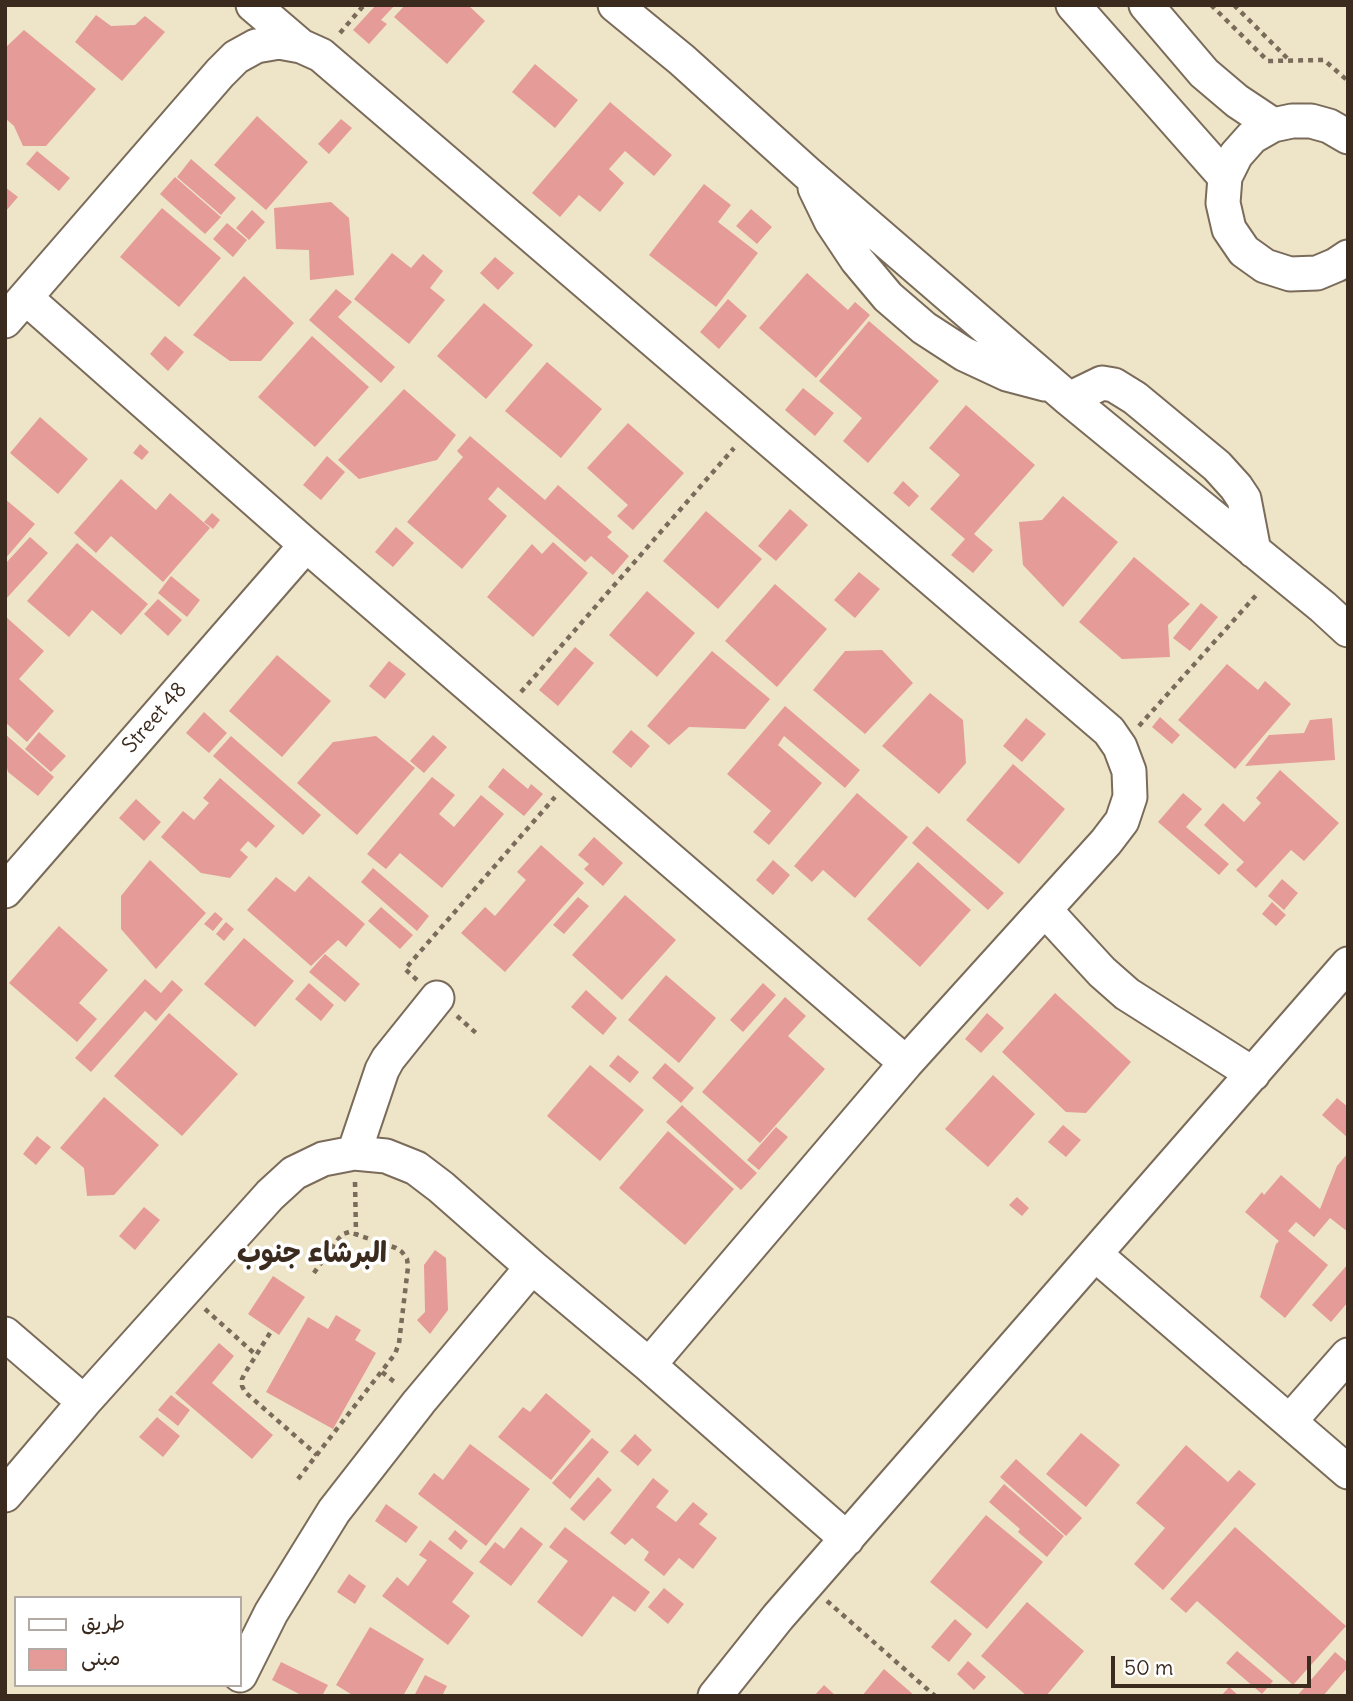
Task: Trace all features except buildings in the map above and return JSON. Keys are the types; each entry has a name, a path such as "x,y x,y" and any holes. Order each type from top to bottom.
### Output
{"street":[{"path":"253,5 311,50 1108,732 1120,747 1129,771 1130,797 1122,821 1106,842 906,1063 649,1365"},
{"path":"615,5 682,60 807,173 1062,393 1348,630"},
{"path":"652,5 682,60"},
{"path":"1073,5 1225,177"},
{"path":"1146,5 1205,73 1237,102 1273,125"},
{"path":"311,50 278,43 256,46 236,57 16,310 306,545 906,1063"},
{"path":"1342,122 1292,121 1273,125 1252,137 1236,155 1225,177 1223,203 1229,229 1244,251 1265,266 1290,274 1317,273 1348,257"},
{"path":"1317,273 1348,285"},
{"name":"Street 48","path":"5,891 306,545"},
{"path":"1045,909 1121,989 1253,1074"},
{"path":"715,1696 846,1539 1348,964"},
{"path":"354,1153 382,1070 437,998"},
{"path":"5,1495 84,1402 270,1195 294,1173 323,1159 354,1153 386,1156 416,1168 442,1187 846,1539"},
{"path":"1096,1255 1348,1472"},
{"path":"242,1671 271,1612 334,1511 419,1402 532,1267"},
{"path":"5,1334 84,1402"},
{"path":"1290,1421 1348,1354"}],"path":[{"path":"311,50 364,5"},
{"path":"1211,5 1268,61 1324,60 1348,81"},
{"path":"1234,5 1289,61"},
{"path":"502,714 753,427"},
{"path":"1120,747 1266,561"},
{"path":"476,1033 405,969 573,776"},
{"path":"354,1153 356,1234"},
{"path":"298,1479 395,1354 399,1343 407,1259 396,1248 349,1232 339,1237 311,1276"},
{"path":"184,1290 256,1355"},
{"path":"270,1333 243,1379 242,1386 245,1392 317,1455"},
{"path":"808,1584 935,1696"}],"district":[{"name":"البرشاء جنوب","path":"312,1254"}]}
